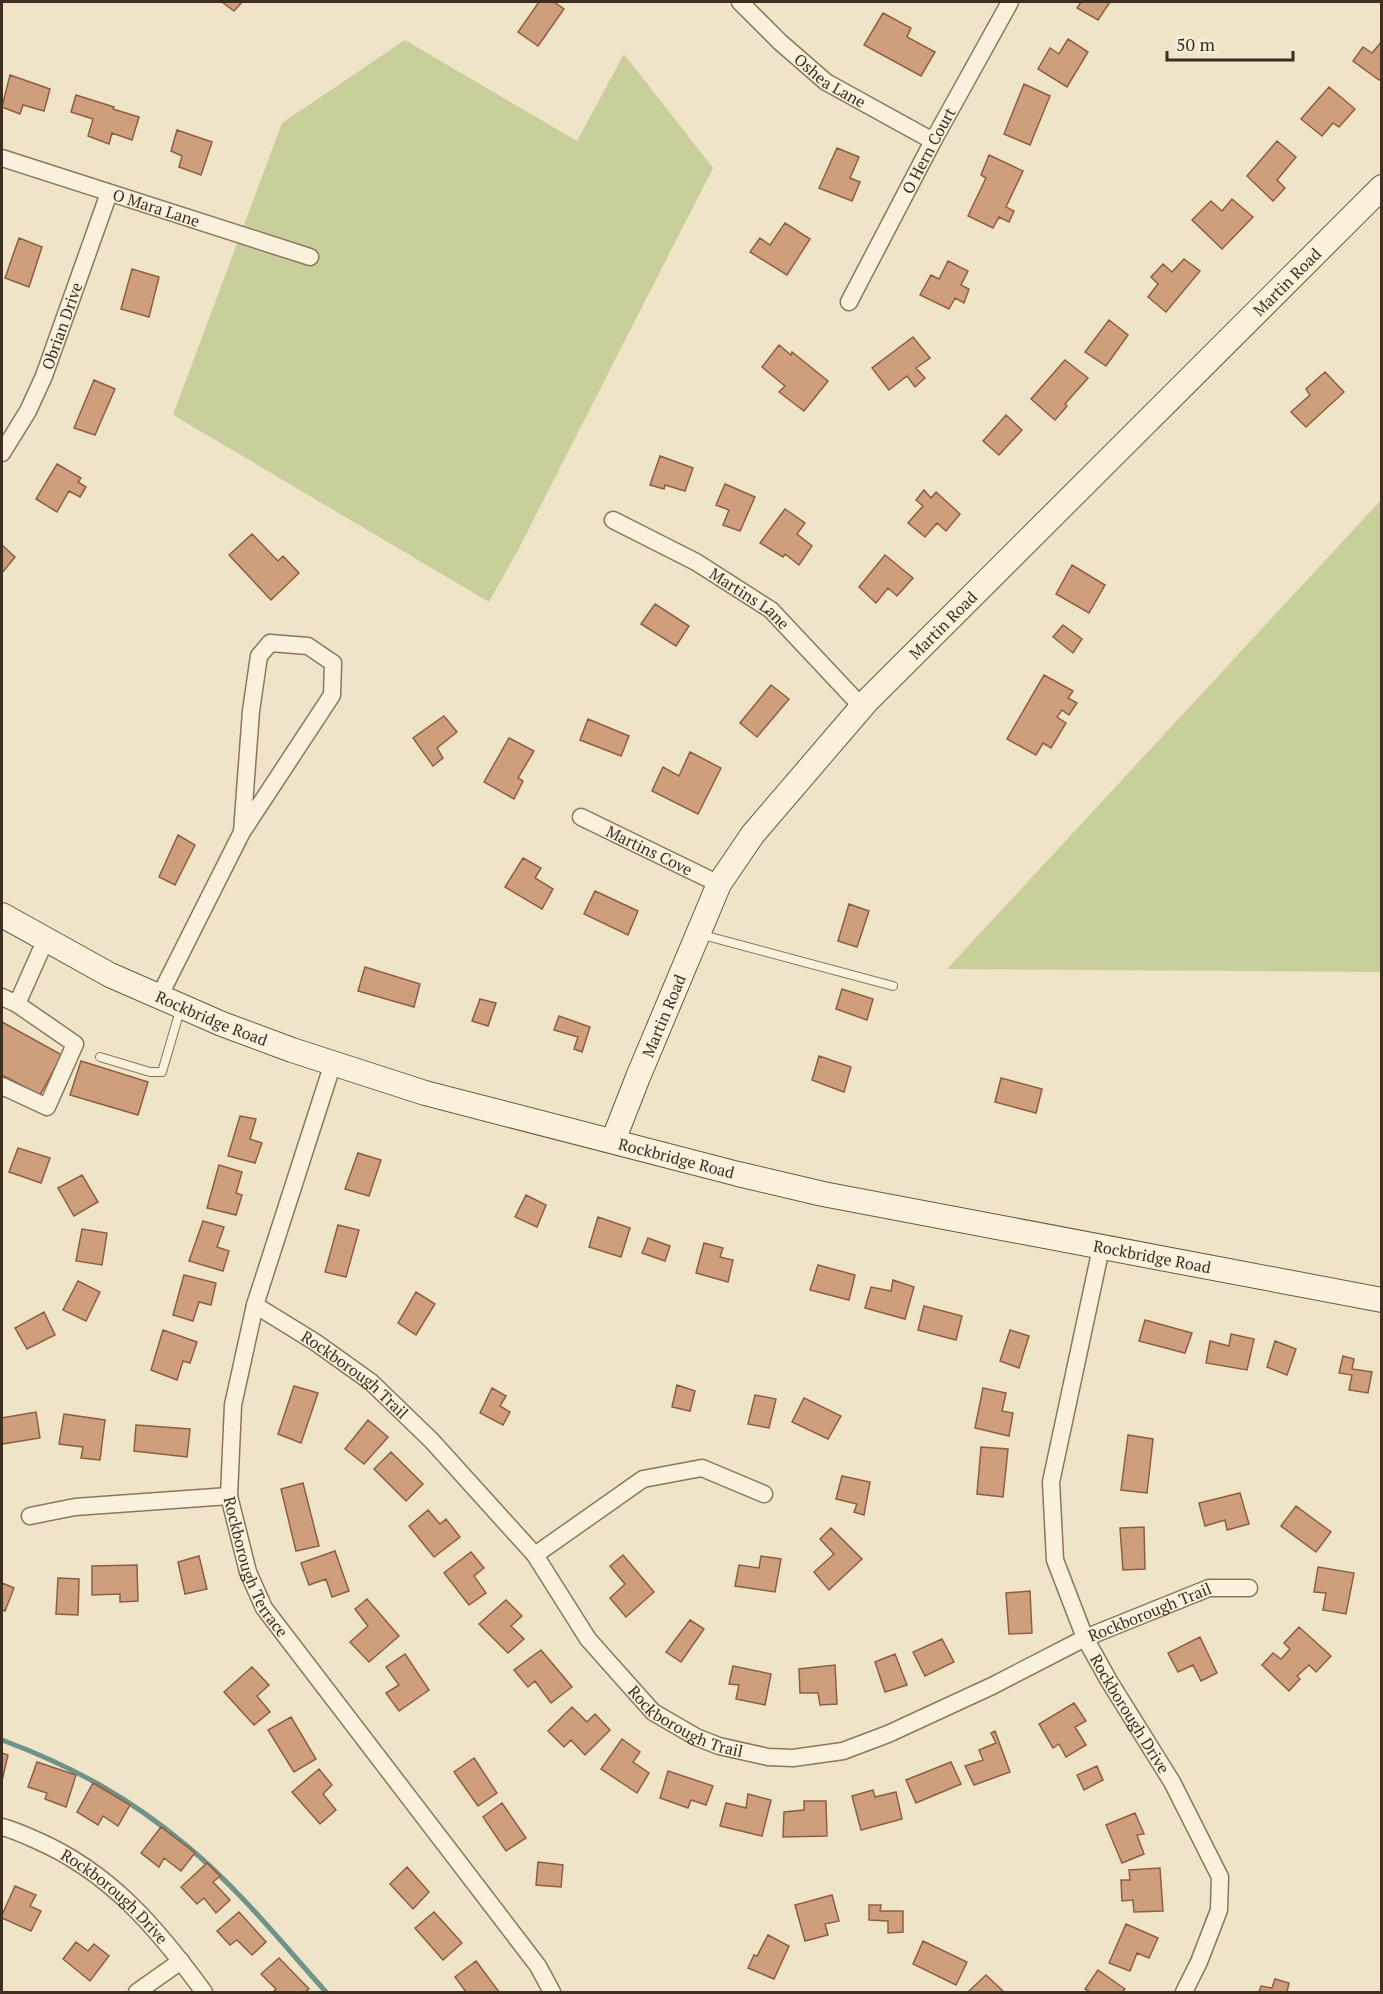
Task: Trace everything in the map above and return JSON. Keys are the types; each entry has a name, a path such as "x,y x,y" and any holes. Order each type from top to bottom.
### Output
{"main road":[{"name":"Martin Road","path":"613,1141 719,884 753,834 862,707 1382,187"},
{"name":"Rockbridge Road","path":"2,915 110,975 170,1002 292,1050 425,1093 824,1194 1382,1300"}],"street":[{"name":"Oshea Lane","path":"740,2 780,42 826,82 933,141"},
{"name":"O Hern Court","path":"849,302 933,141 1010,2"},
{"name":"O Mara Lane","path":"2,158 310,257"},
{"name":"Obrian Drive","path":"2,453 28,411 44,376 110,193"},
{"name":"Martins Lane","path":"613,520 696,562 771,610 862,707"},
{"path":"170,1002 242,832 332,695 333,663 308,646 270,643 259,656 251,711 242,832"},
{"name":"Martins Cove","path":"581,817 719,884"},
{"path":"2,1086 46,1107 75,1044 9,1001 45,940"},
{"name":"Rockborough Terrace","path":"333,1063 255,1305 233,1405 230,1496 249,1572 264,1608 538,1966 552,1992"},
{"name":"Rockborough Drive","path":"1101,1248 1051,1482 1054,1560 1085,1638 1172,1782 1220,1877 1219,1910 1199,1962 1184,1992"},
{"name":"Rockborough Trail","path":"255,1305 315,1342 371,1382 432,1441 535,1555 588,1639 653,1712 696,1737 727,1749 793,1758 843,1751 888,1734 992,1686 1085,1638 1209,1588 1249,1588"},
{"path":"535,1555 643,1479 702,1468 764,1494"},
{"path":"30,1516 75,1507 230,1496"},
{"name":"Rockborough Drive","path":"2,1827 57,1849 100,1876 123,1895 181,1960 204,1992"},
{"path":"137,1992 181,1960"}],"lane":[{"path":"699,934 893,986"},
{"path":"100,1057 150,1072 162,1072 170,1002"}],"green space":[{"path":"405,40 577,141 624,54 713,168 518,550 489,602 173,415 282,123"},
{"path":"1381,500 1381,972 947,969"}],"building":[{"path":"222,2 242,2 234,11"},
{"path":"539,2 554,2 564,9 538,46 518,32"},
{"path":"1081,2 1110,2 1098,20 1077,8"},
{"path":"883,13 911,28 907,37 935,52 921,76 864,45"},
{"path":"1068,39 1088,52 1067,87 1038,69 1050,48 1059,54"},
{"path":"1382,41 1382,77 1379,80 1353,61 1363,47 1372,53"},
{"path":"10,75 50,89 44,111 23,105 20,114 2,107"},
{"path":"1024,84 1050,96 1030,145 1004,134"},
{"path":"1329,87 1355,109 1339,127 1333,123 1322,136 1301,119"},
{"path":"76,95 139,117 132,140 112,133 109,144 88,136 93,119 71,112"},
{"path":"177,130 212,142 201,175 179,167 182,156 171,151"},
{"path":"1277,141 1296,157 1277,180 1285,188 1273,201 1247,176"},
{"path":"837,148 859,157 850,178 860,182 852,201 819,188"},
{"path":"989,155 1023,171 1006,207 1014,211 1009,222 999,217 993,228 968,216 986,178 981,175"},
{"path":"1232,199 1253,217 1222,249 1192,220 1211,201 1222,211"},
{"path":"785,223 810,239 787,275 750,252 760,238 770,245"},
{"path":"19,238 42,247 29,287 5,278"},
{"path":"1184,259 1200,271 1166,312 1148,297 1158,284 1151,277 1163,264 1172,272"},
{"path":"948,261 968,271 961,285 969,289 964,303 955,298 949,309 920,295 931,275 939,279"},
{"path":"132,269 159,277 149,317 121,309"},
{"path":"1109,320 1128,335 1106,366 1085,352"},
{"path":"913,337 930,358 916,368 925,378 915,387 907,376 889,390 872,368"},
{"path":"779,345 791,355 792,352 828,381 804,411 779,392 785,386 762,367"},
{"path":"1065,360 1088,378 1065,404 1067,406 1055,420 1031,399"},
{"path":"1325,372 1344,392 1306,427 1291,412 1310,395 1306,389"},
{"path":"94,380 115,389 95,435 74,428"},
{"path":"1006,415 1022,430 999,455 983,441"},
{"path":"660,456 693,468 685,491 665,485 664,489 650,485"},
{"path":"57,464 81,478 78,482 86,487 80,497 69,491 57,512 36,499"},
{"path":"725,484 755,497 740,531 723,525 729,510 716,505"},
{"path":"924,490 931,498 936,492 960,514 946,531 937,523 925,537 908,523 923,506 916,500"},
{"path":"785,509 805,523 797,534 812,546 799,565 785,554 783,557 760,543"},
{"path":"252,534 278,561 283,556 299,573 271,600 229,555"},
{"path":"2,545 15,557 2,573"},
{"path":"885,555 913,578 897,596 888,588 876,603 859,587"},
{"path":"1072,565 1105,585 1089,613 1056,594"},
{"path":"655,604 689,626 676,646 641,624"},
{"path":"1063,625 1082,639 1073,653 1053,637"},
{"path":"1044,675 1073,691 1068,698 1077,703 1069,715 1062,710 1057,717 1066,723 1051,748 1043,743 1036,755 1007,739"},
{"path":"771,685 789,699 757,737 740,723"},
{"path":"444,716 457,732 437,748 443,758 433,766 413,738"},
{"path":"588,719 629,736 621,756 580,740"},
{"path":"509,738 534,751 518,778 523,781 514,799 484,782"},
{"path":"690,752 721,768 698,814 652,791 663,767 679,776"},
{"path":"178,835 195,845 175,885 159,877"},
{"path":"523,858 541,868 535,878 553,889 542,909 505,887"},
{"path":"595,891 638,911 628,935 584,914"},
{"path":"849,904 869,911 857,947 838,941"},
{"path":"365,967 420,984 414,1007 358,991"},
{"path":"842,989 873,999 867,1020 836,1009"},
{"path":"480,999 496,1003 488,1026 472,1021"},
{"path":"559,1016 590,1027 582,1052 574,1049 578,1037 554,1030"},
{"path":"2,1022 62,1055 40,1095 2,1075"},
{"path":"819,1056 851,1067 844,1092 812,1080"},
{"path":"81,1061 148,1082 138,1115 70,1095"},
{"path":"1001,1078 1042,1089 1036,1113 995,1102"},
{"path":"240,1116 256,1119 250,1139 262,1143 255,1163 228,1156"},
{"path":"18,1148 50,1158 41,1183 9,1172"},
{"path":"358,1153 381,1160 369,1196 345,1189"},
{"path":"219,1165 242,1172 236,1193 242,1195 236,1215 207,1208"},
{"path":"82,1175 98,1202 74,1216 58,1188"},
{"path":"526,1195 546,1205 537,1227 515,1217"},
{"path":"598,1217 630,1228 621,1257 589,1247"},
{"path":"203,1221 224,1227 217,1247 229,1251 223,1271 189,1261"},
{"path":"338,1225 359,1230 346,1277 325,1272"},
{"path":"82,1229 107,1233 102,1265 76,1261"},
{"path":"648,1238 670,1246 665,1261 642,1253"},
{"path":"704,1243 723,1248 720,1257 733,1260 728,1282 696,1273"},
{"path":"818,1265 855,1275 849,1300 810,1290"},
{"path":"184,1275 216,1283 211,1305 199,1302 193,1321 173,1315"},
{"path":"893,1280 914,1287 905,1319 865,1308 871,1287 891,1291"},
{"path":"78,1281 100,1292 86,1321 63,1310"},
{"path":"416,1292 435,1304 416,1335 398,1323"},
{"path":"924,1306 962,1316 956,1340 918,1330"},
{"path":"44,1312 55,1335 27,1349 15,1328"},
{"path":"1145,1320 1192,1333 1185,1353 1139,1341"},
{"path":"163,1330 197,1342 190,1363 183,1361 177,1380 151,1370"},
{"path":"1010,1330 1029,1336 1019,1368 1000,1361"},
{"path":"1231,1334 1254,1339 1247,1370 1206,1363 1210,1341 1229,1346"},
{"path":"1275,1341 1296,1349 1287,1375 1267,1367"},
{"path":"1343,1356 1354,1359 1352,1369 1372,1372 1368,1393 1349,1390 1352,1375 1339,1373"},
{"path":"677,1385 695,1391 690,1411 672,1407"},
{"path":"294,1386 318,1393 301,1443 278,1434"},
{"path":"492,1388 506,1396 500,1406 510,1412 503,1425 480,1413"},
{"path":"983,1388 1006,1393 1002,1411 1013,1413 1009,1436 975,1428"},
{"path":"755,1395 776,1399 769,1428 748,1424"},
{"path":"804,1398 841,1416 828,1439 792,1422"},
{"path":"36,1412 40,1438 2,1444 2,1418"},
{"path":"64,1414 105,1420 100,1460 81,1458 83,1447 59,1444"},
{"path":"368,1420 388,1437 364,1464 345,1449"},
{"path":"136,1425 190,1429 187,1457 134,1451"},
{"path":"1128,1435 1153,1439 1147,1493 1121,1490"},
{"path":"981,1447 1008,1449 1003,1497 977,1494"},
{"path":"391,1452 423,1484 406,1501 374,1469"},
{"path":"842,1476 870,1482 864,1515 854,1512 857,1504 836,1499"},
{"path":"303,1483 319,1546 296,1551 281,1489"},
{"path":"1240,1493 1249,1524 1227,1530 1225,1520 1205,1526 1199,1503"},
{"path":"1296,1506 1331,1532 1316,1552 1281,1526"},
{"path":"428,1510 440,1524 446,1519 460,1537 434,1557 409,1526"},
{"path":"1144,1527 1145,1569 1123,1570 1120,1528"},
{"path":"831,1528 862,1559 829,1590 814,1572 834,1554 820,1539"},
{"path":"335,1551 349,1591 332,1597 326,1579 309,1585 301,1563"},
{"path":"471,1552 484,1568 474,1576 486,1593 469,1605 444,1573"},
{"path":"623,1555 654,1592 626,1617 610,1598 625,1584 610,1566"},
{"path":"199,1556 207,1589 185,1594 178,1562"},
{"path":"761,1556 781,1559 775,1592 735,1586 739,1565 759,1568"},
{"path":"137,1565 138,1601 120,1602 120,1594 92,1595 92,1566"},
{"path":"1318,1567 1354,1573 1346,1614 1323,1610 1326,1593 1314,1592"},
{"path":"58,1578 79,1579 78,1615 56,1614"},
{"path":"2,1583 14,1588 5,1611 2,1610"},
{"path":"1030,1591 1032,1633 1009,1634 1006,1593"},
{"path":"367,1599 399,1636 369,1662 350,1642 368,1626 355,1609"},
{"path":"506,1600 522,1616 511,1626 524,1639 508,1653 479,1624"},
{"path":"690,1620 704,1629 681,1662 666,1652"},
{"path":"1299,1627 1331,1656 1316,1672 1309,1665 1297,1676 1300,1679 1289,1691 1262,1665 1273,1653 1281,1659 1290,1649 1284,1643"},
{"path":"1200,1637 1217,1673 1201,1681 1193,1665 1178,1672 1168,1653"},
{"path":"942,1639 954,1662 925,1676 913,1652"},
{"path":"541,1650 572,1687 551,1703 535,1681 528,1687 514,1670"},
{"path":"405,1654 429,1690 399,1711 386,1693 399,1685 386,1667"},
{"path":"895,1654 907,1685 885,1692 875,1662"},
{"path":"835,1665 837,1704 820,1705 818,1693 800,1693 799,1669"},
{"path":"733,1666 771,1674 765,1705 736,1699 739,1685 729,1684"},
{"path":"252,1667 269,1685 257,1696 270,1712 254,1725 224,1692"},
{"path":"1074,1703 1086,1721 1075,1727 1086,1745 1066,1757 1059,1744 1053,1748 1039,1724"},
{"path":"572,1707 587,1722 595,1714 610,1730 585,1755 571,1740 564,1747 548,1731"},
{"path":"291,1717 316,1759 294,1772 268,1730"},
{"path":"995,1731 1010,1772 974,1785 965,1766 983,1760 979,1750 996,1743 991,1733"},
{"path":"622,1739 640,1752 633,1762 649,1773 637,1793 601,1769"},
{"path":"2,1753 8,1755 2,1781"},
{"path":"474,1758 497,1793 478,1806 454,1772"},
{"path":"37,1762 76,1775 66,1807 45,1799 47,1793 28,1787"},
{"path":"951,1762 961,1784 916,1803 906,1780"},
{"path":"1097,1766 1103,1780 1084,1790 1077,1775"},
{"path":"319,1769 332,1785 323,1794 336,1810 320,1824 292,1792"},
{"path":"668,1771 713,1786 706,1805 691,1800 688,1808 660,1798"},
{"path":"93,1783 130,1805 118,1826 103,1816 98,1825 77,1812"},
{"path":"873,1790 875,1797 896,1792 902,1819 861,1830 852,1796"},
{"path":"748,1794 771,1800 762,1836 720,1826 726,1803 746,1808"},
{"path":"804,1801 826,1801 827,1836 783,1837 784,1812 804,1810"},
{"path":"502,1803 526,1838 506,1851 483,1817"},
{"path":"1135,1813 1144,1834 1137,1835 1144,1854 1122,1863 1106,1825"},
{"path":"161,1827 195,1853 181,1871 164,1858 159,1867 141,1853"},
{"path":"538,1862 563,1865 561,1887 536,1885"},
{"path":"207,1863 220,1876 213,1882 230,1900 216,1913 204,1898 197,1904 181,1887"},
{"path":"407,1867 429,1892 413,1909 390,1884"},
{"path":"1160,1868 1163,1911 1134,1912 1133,1900 1122,1901 1121,1880 1130,1880 1129,1870"},
{"path":"15,1886 36,1895 30,1906 41,1911 31,1931 2,1918"},
{"path":"832,1895 839,1921 825,1924 828,1935 805,1941 795,1905"},
{"path":"869,1905 881,1905 880,1911 903,1911 903,1932 888,1933 888,1921 869,1920"},
{"path":"239,1912 266,1942 252,1955 237,1940 230,1945 217,1931"},
{"path":"434,1912 462,1943 443,1960 415,1928"},
{"path":"1126,1924 1158,1938 1149,1958 1137,1953 1130,1971 1109,1963"},
{"path":"768,1935 789,1946 774,1979 748,1968"},
{"path":"923,1941 967,1962 956,1985 913,1964"},
{"path":"76,1942 88,1951 94,1944 109,1956 90,1981 63,1959"},
{"path":"279,1958 309,1989 305,1992 273,1992 276,1989 261,1974"},
{"path":"476,1961 499,1992 466,1992 455,1977"},
{"path":"1098,1970 1125,1989 1122,1992 1090,1992 1085,1989"},
{"path":"986,1975 1004,1992 968,1992"},
{"path":"1275,1979 1289,1983 1287,1992 1259,1992 1261,1986 1272,1988"}],"waterway":[{"path":"2,1740 76,1772 122,1798 166,1829 224,1880 326,1992"}]}
